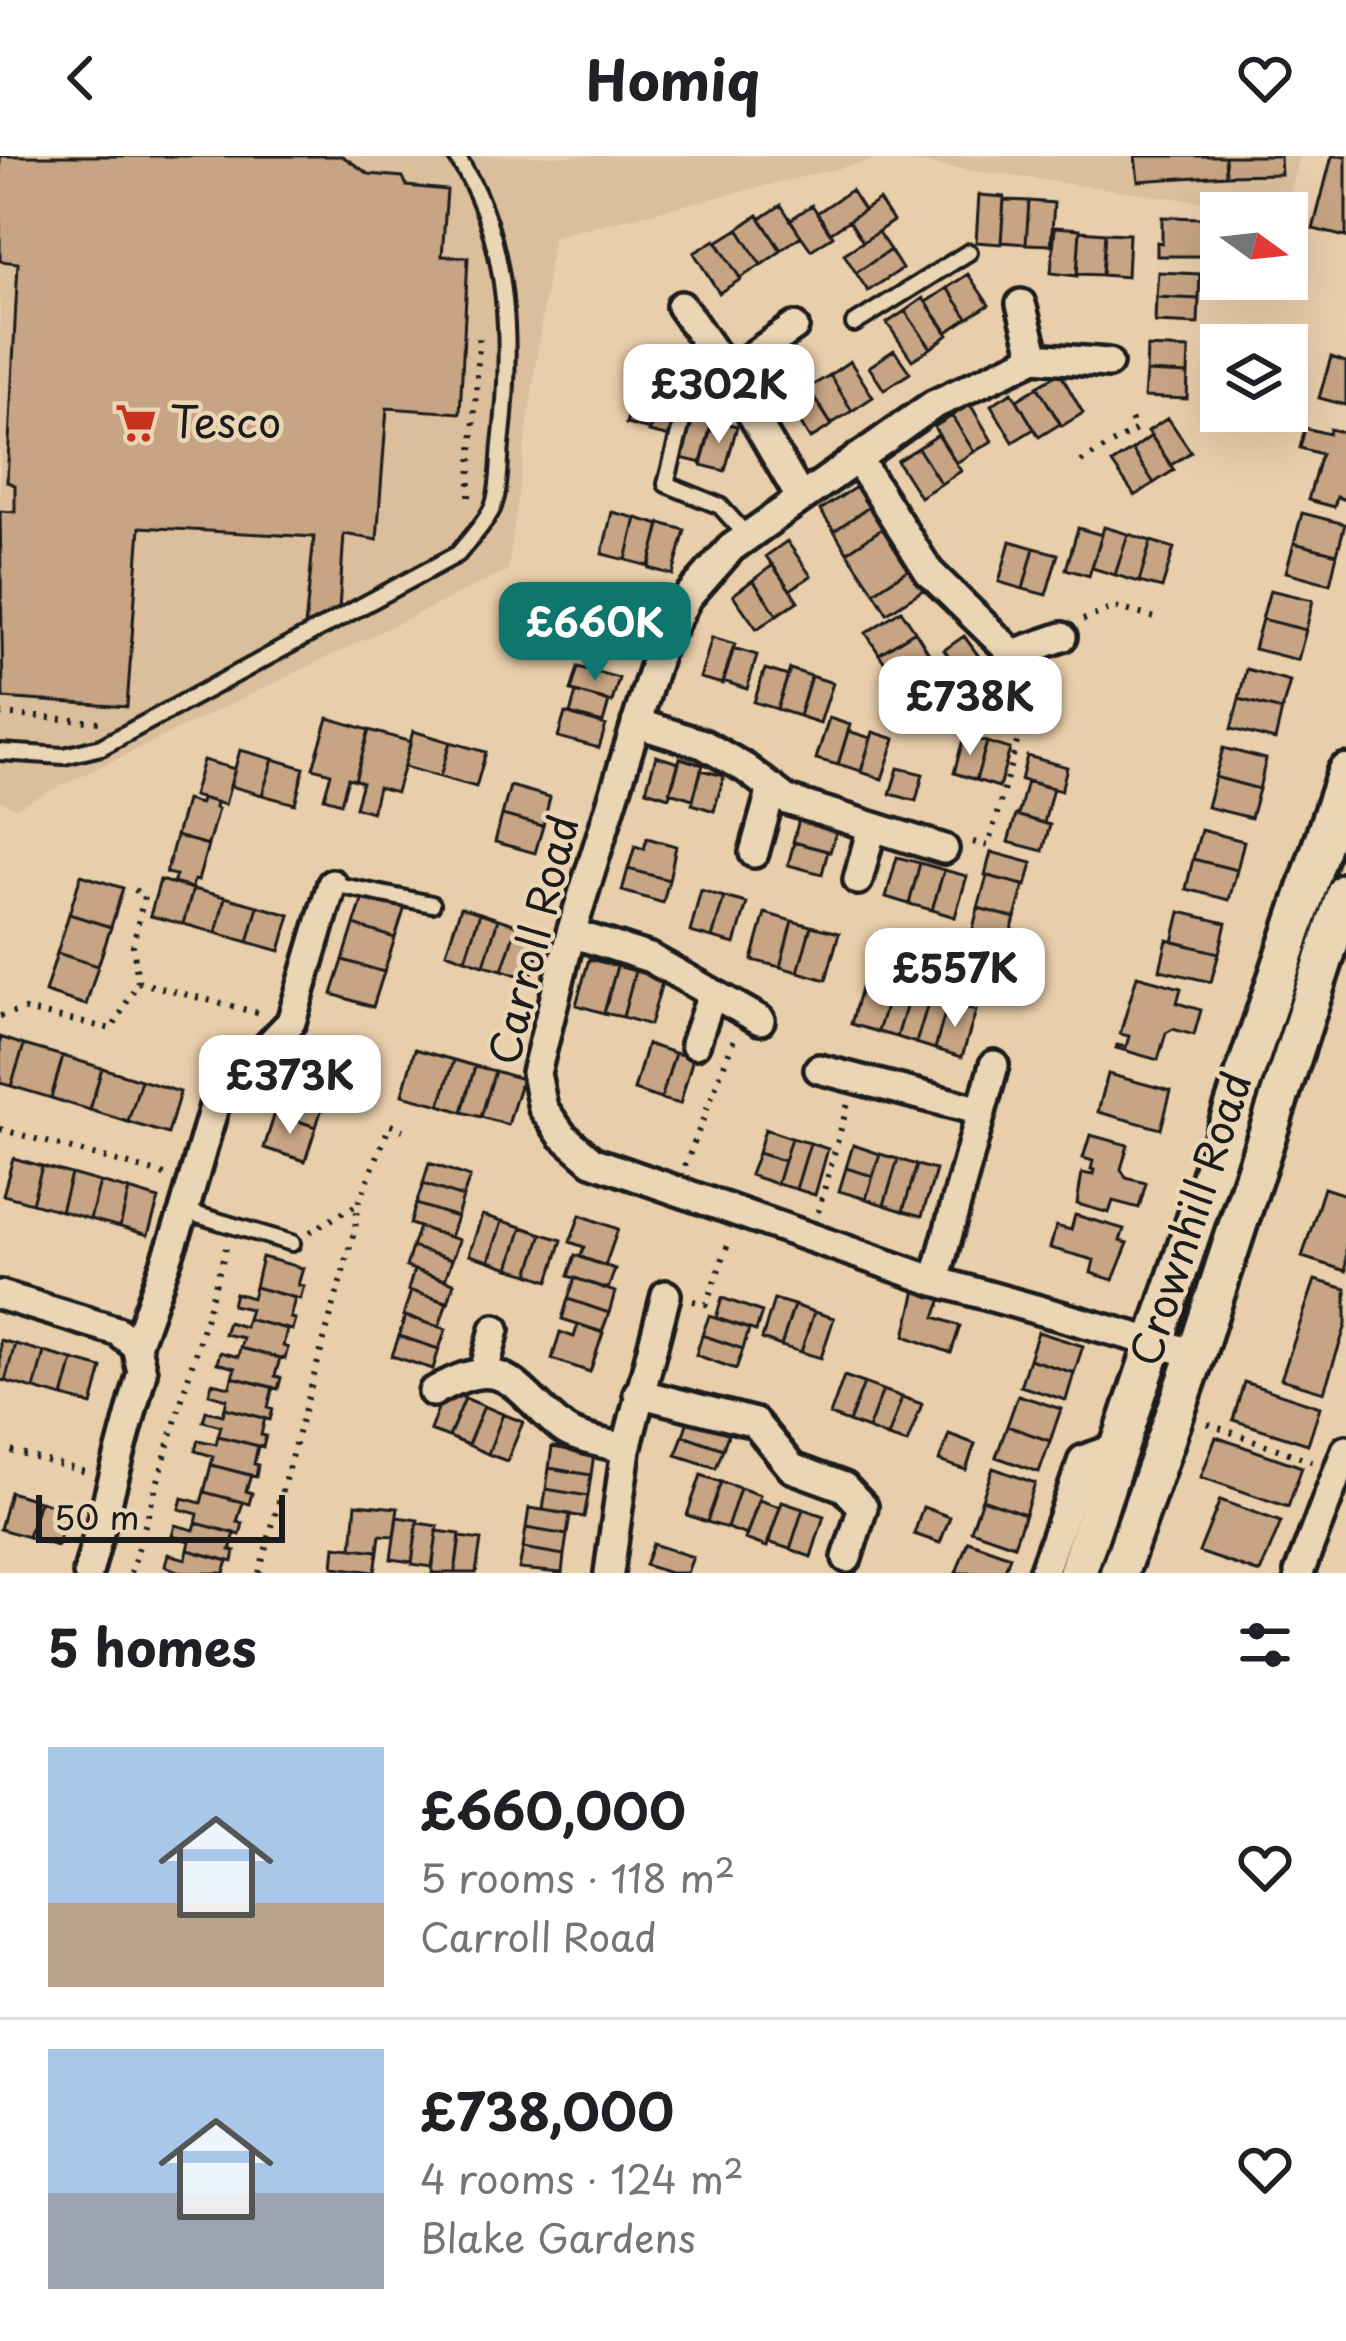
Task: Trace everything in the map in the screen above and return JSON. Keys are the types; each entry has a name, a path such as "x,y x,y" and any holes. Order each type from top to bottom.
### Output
{"main road":[{"name":"Crownhill Road","path":"1077,1573 1346,773"},
{"name":"Crownhill Road","path":"1119,1573 1196,1354 1346,892"}],"street":[{"path":"1021,304 1035,357"},
{"path":"681,306 728,373 800,497"},
{"path":"728,373 794,327"},
{"name":"Carroll Road","path":"1108,363 1035,357 933,405 747,536 687,598 659,651 636,723 571,933 536,1073 543,1108 562,1135 592,1161 935,1281 1196,1354"},
{"path":"856,458 928,572 1013,654"},
{"path":"1013,654 1062,637"},
{"path":"1002,712 1013,654"},
{"path":"636,723 703,744 787,800 944,849"},
{"path":"754,853 772,788"},
{"path":"858,880 872,827"},
{"path":"88,1573 142,1372 136,1346 184,1211 216,1100 291,1022 332,884"},
{"path":"571,933 650,958 754,1017"},
{"path":"695,1044 712,994"},
{"path":"935,1281 994,1065"},
{"path":"819,1069 982,1111"},
{"path":"0,1295 117,1331 136,1346"},
{"path":"609,1573 626,1448 666,1295"},
{"path":"484,1372 495,1329"},
{"path":"433,1392 459,1377 484,1372 514,1382 566,1431 626,1448"},
{"path":"638,1393 755,1423 792,1468 844,1487 863,1507 848,1558"},
{"path":"1043,1573 1083,1460 1120,1447"},
{"path":"1299,1573 1342,1460"}],"lane":[{"path":"0,752 64,756 101,747 458,554 494,507 509,376 505,300 474,183 456,156"},
{"path":"854,324 969,252"},
{"path":"684,414 666,484 720,506 747,536"},
{"path":"332,884 432,904"},
{"path":"184,1211 292,1243"}],"path":[{"path":"488,514 469,499 483,287 499,275"},
{"path":"1081,462 1136,430 1130,417"},
{"path":"1062,637 1061,629 1115,607 1159,619"},
{"path":"944,849 946,835 988,846 1023,718 1002,712"},
{"path":"0,714 140,726"},
{"path":"0,1016 25,1010 112,1029 138,982 133,945 144,896 132,888"},
{"path":"138,982 291,1022"},
{"path":"686,1161 725,1060 754,1017"},
{"path":"810,1238 855,1078"},
{"path":"259,1573 358,1204 390,1125 403,1130"},
{"path":"0,1130 192,1183"},
{"path":"292,1243 358,1204"},
{"path":"666,1295 706,1304 739,1214"},
{"path":"131,1573 233,1226"},
{"path":"1175,1412 1342,1460"},
{"path":"0,1448 77,1469"}],"shaded area":[{"path":"0,156 1300,156 1290,192 1200,192 1200,202 882,158 553,236 508,570 15,808 0,800"}],"building":[{"path":"0,156 342,156 369,174 403,177 407,186 447,190 442,256 468,257 460,413 387,408 377,540 344,534 339,610 305,627 314,537 140,527 127,707 3,698 0,511 15,512 15,485 7,482 18,263 0,261"},
{"path":"1135,156 1225,156 1226,175 1138,181"},
{"path":"1225,156 1280,156 1281,174 1226,175"},
{"path":"1332,156 1346,156 1346,237 1313,229"},
{"path":"851,190 864,210 830,233 817,213"},
{"path":"979,195 1004,197 1001,244 976,242"},
{"path":"879,200 893,221 863,242 849,220"},
{"path":"1004,200 1029,201 1026,244 1001,242"},
{"path":"1029,201 1054,203 1051,245 1026,244"},
{"path":"781,205 801,236 781,250 760,219"},
{"path":"812,205 833,236 811,250 790,220"},
{"path":"758,215 781,251 761,265 738,229"},
{"path":"1162,217 1200,218 1200,256 1157,256 1157,242 1162,243"},
{"path":"1055,227 1080,229 1077,276 1051,273"},
{"path":"738,229 761,265 740,278 717,242"},
{"path":"1080,231 1105,233 1102,275 1077,274"},
{"path":"878,232 890,250 856,273 844,254"},
{"path":"1105,233 1129,234 1127,277 1102,275"},
{"path":"715,240 741,279 719,293 694,253"},
{"path":"890,250 902,269 868,291 856,273"},
{"path":"1158,272 1200,274 1199,299 1156,297"},
{"path":"968,274 989,305 968,318 947,288"},
{"path":"947,288 968,318 947,332 926,302"},
{"path":"1156,297 1199,299 1198,324 1155,322"},
{"path":"923,298 948,335 931,348 905,311"},
{"path":"905,311 931,348 912,360 887,323"},
{"path":"1147,347 1189,349 1188,374 1146,372"},
{"path":"894,350 910,373 884,390 869,367"},
{"path":"1331,357 1346,362 1346,405 1319,398"},
{"path":"850,361 873,397 852,411 830,375"},
{"path":"1146,372 1188,374 1187,399 1144,397"},
{"path":"1060,373 1083,413 1062,426 1037,386"},
{"path":"830,375 852,411 831,424 808,388"},
{"path":"637,383 661,389 650,430 626,424"},
{"path":"807,386 832,425 810,439 786,399"},
{"path":"1038,387 1060,424 1039,437 1017,400"},
{"path":"661,389 686,395 674,438 649,432"},
{"path":"1012,392 1034,429 1013,442 991,405"},
{"path":"970,404 992,441 974,452 952,416"},
{"path":"688,416 712,422 701,463 677,457"},
{"path":"952,416 974,452 956,463 934,427"},
{"path":"1168,418 1191,452 1171,465 1148,431"},
{"path":"713,420 737,426 725,471 701,465"},
{"path":"1308,429 1346,433 1346,500 1337,497 1334,507 1308,500 1321,454 1300,448"},
{"path":"938,435 961,471 941,484 918,448"},
{"path":"1151,436 1174,470 1154,483 1132,450"},
{"path":"918,448 941,484 920,497 897,461"},
{"path":"1132,450 1154,483 1135,496 1112,463"},
{"path":"856,487 869,507 834,531 820,510"},
{"path":"869,507 883,528 847,552 834,531"},
{"path":"612,512 636,518 626,560 602,554"},
{"path":"1302,513 1345,524 1337,554 1294,543"},
{"path":"636,518 660,525 649,566 626,560"},
{"path":"660,523 685,530 673,575 649,568"},
{"path":"1104,527 1128,534 1115,575 1092,568"},
{"path":"883,528 909,569 874,592 847,552"},
{"path":"1078,528 1102,535 1089,576 1066,569"},
{"path":"1128,534 1151,541 1139,582 1115,575"},
{"path":"787,541 811,576 790,590 766,556"},
{"path":"1010,541 1034,548 1023,589 999,582"},
{"path":"1151,541 1174,548 1162,588 1139,582"},
{"path":"1294,543 1337,554 1330,584 1286,572"},
{"path":"1034,548 1058,554 1046,595 1023,589"},
{"path":"773,565 798,601 777,615 753,580"},
{"path":"909,569 923,590 887,613 874,592"},
{"path":"753,580 777,615 757,629 733,595"},
{"path":"1270,590 1313,600 1306,630 1262,619"},
{"path":"595,594 636,606 629,630 589,618"},
{"path":"901,610 915,631 879,654 866,633"},
{"path":"589,618 629,630 623,654 582,642"},
{"path":"1262,619 1306,630 1298,660 1254,649"},
{"path":"915,631 928,652 893,675 879,654"},
{"path":"964,636 986,666 966,680 944,650"},
{"path":"712,637 735,644 723,684 700,678"},
{"path":"733,648 757,655 747,689 723,681"},
{"path":"928,652 949,682 929,696 908,665"},
{"path":"578,667 619,678 612,702 571,691"},
{"path":"765,669 788,676 777,709 754,702"},
{"path":"790,669 811,676 799,716 777,709"},
{"path":"1246,669 1290,681 1282,710 1239,699"},
{"path":"811,676 833,683 820,723 799,716"},
{"path":"576,692 609,702 603,723 570,714"},
{"path":"1239,699 1282,710 1275,740 1231,729"},
{"path":"565,713 606,725 599,748 558,737"},
{"path":"328,718 369,730 355,780 348,778 341,803 324,798 331,773 313,768"},
{"path":"829,718 850,725 838,765 816,759"},
{"path":"369,730 411,742 396,792 378,787 372,812 355,807 362,782 355,780"},
{"path":"413,731 450,742 440,777 404,767"},
{"path":"848,731 871,738 861,771 838,764"},
{"path":"873,732 895,739 882,779 861,772"},
{"path":"964,736 987,742 976,780 954,773"},
{"path":"450,742 486,752 476,787 440,777"},
{"path":"987,742 1010,749 999,787 976,780"},
{"path":"1223,748 1266,759 1259,789 1215,777"},
{"path":"240,750 273,759 262,795 230,786"},
{"path":"656,756 679,763 669,797 646,790"},
{"path":"1027,756 1067,767 1061,791 1021,780"},
{"path":"680,758 703,765 693,799 670,792"},
{"path":"273,759 304,768 295,804 262,795"},
{"path":"203,760 235,769 225,805 193,796"},
{"path":"898,768 923,774 916,801 890,794"},
{"path":"701,770 724,776 714,811 692,804"},
{"path":"1215,777 1259,789 1251,818 1207,807"},
{"path":"1027,781 1053,788 1044,823 1018,816"},
{"path":"510,786 550,797 543,826 502,815"},
{"path":"201,798 216,802 218,809 208,845 176,836 186,800 200,804"},
{"path":"502,815 543,826 535,853 495,842"},
{"path":"1016,815 1050,825 1043,851 1008,842"},
{"path":"799,819 837,829 830,852 793,842"},
{"path":"1201,830 1244,841 1237,870 1193,859"},
{"path":"176,836 208,845 192,888 173,883 176,875 166,873"},
{"path":"647,838 676,846 669,880 628,869 635,846 644,849"},
{"path":"794,842 828,851 822,874 788,865"},
{"path":"991,852 1032,863 1026,886 985,875"},
{"path":"897,857 920,863 909,904 886,897"},
{"path":"1193,859 1237,870 1229,900 1186,889"},
{"path":"920,863 944,870 932,910 909,904"},
{"path":"628,869 669,880 663,903 622,891"},
{"path":"944,870 967,876 955,917 932,910"},
{"path":"81,875 123,888 111,927 69,914"},
{"path":"987,876 1024,885 1015,918 978,908"},
{"path":"160,880 193,889 183,924 150,916"},
{"path":"193,889 225,897 216,933 183,924"},
{"path":"701,890 724,897 712,938 690,932"},
{"path":"365,892 406,904 395,938 354,925"},
{"path":"225,897 258,906 248,942 216,933"},
{"path":"724,897 747,903 735,944 712,938"},
{"path":"258,906 290,915 280,951 248,942"},
{"path":"461,907 480,913 465,959 446,952"},
{"path":"978,908 1015,918 1006,951 970,941"},
{"path":"1180,912 1226,923 1219,953 1173,942"},
{"path":"480,913 498,919 484,965 465,959"},
{"path":"765,913 792,921 780,967 752,960"},
{"path":"69,914 111,927 98,966 57,953"},
{"path":"498,919 517,925 502,970 484,965"},
{"path":"792,921 811,926 798,972 780,967"},
{"path":"354,925 395,938 384,972 343,960"},
{"path":"517,925 544,933 530,979 502,970"},
{"path":"811,926 839,933 826,980 798,972"},
{"path":"1167,940 1219,953 1211,982 1160,970"},
{"path":"57,953 98,966 86,1005 45,992"},
{"path":"589,959 617,966 604,1013 576,1005"},
{"path":"343,960 384,972 373,1007 332,994"},
{"path":"617,966 635,971 623,1017 604,1013"},
{"path":"635,971 663,979 650,1025 623,1017"},
{"path":"1137,976 1181,988 1177,1003 1201,1010 1194,1035 1173,1029 1166,1033 1158,1060 1116,1048 1126,1047 1129,1036 1120,1034"},
{"path":"864,977 892,986 878,1032 851,1024"},
{"path":"892,986 911,991 897,1037 878,1032"},
{"path":"911,991 930,997 916,1043 897,1037"},
{"path":"930,997 948,1002 935,1049 916,1043"},
{"path":"948,1002 976,1011 962,1057 935,1049"},
{"path":"0,1037 24,1045 11,1086 0,1083"},
{"path":"647,1044 675,1053 661,1099 634,1090"},
{"path":"24,1045 63,1056 51,1098 11,1086"},
{"path":"297,1045 338,1058 327,1092 286,1079"},
{"path":"415,1049 454,1060 440,1105 402,1095"},
{"path":"675,1053 693,1058 680,1104 661,1099"},
{"path":"63,1056 102,1068 90,1110 51,1098"},
{"path":"454,1060 475,1066 462,1112 440,1105"},
{"path":"475,1066 495,1071 481,1117 462,1112"},
{"path":"102,1068 141,1080 128,1122 90,1110"},
{"path":"495,1071 522,1079 508,1125 481,1117"},
{"path":"1108,1074 1171,1091 1161,1129 1098,1112"},
{"path":"286,1079 327,1092 316,1127 275,1113"},
{"path":"141,1080 180,1092 168,1134 128,1122"},
{"path":"275,1113 316,1127 305,1161 264,1148"},
{"path":"765,1129 791,1138 784,1161 758,1153"},
{"path":"1090,1135 1128,1145 1121,1169 1126,1178 1146,1183 1139,1208 1113,1201 1109,1213 1077,1204 1082,1173 1093,1175 1094,1170 1093,1161 1083,1158"},
{"path":"791,1138 810,1143 796,1189 777,1184"},
{"path":"810,1143 828,1149 815,1195 796,1189"},
{"path":"853,1145 880,1154 873,1176 846,1168"},
{"path":"758,1153 784,1161 777,1184 750,1175"},
{"path":"880,1154 898,1159 884,1205 866,1199"},
{"path":"13,1158 42,1166 32,1203 3,1195"},
{"path":"898,1159 917,1165 903,1211 884,1205"},
{"path":"429,1163 470,1177 463,1197 423,1184"},
{"path":"917,1165 936,1170 922,1216 903,1211"},
{"path":"42,1166 71,1174 61,1211 32,1203"},
{"path":"846,1168 873,1176 866,1199 839,1191"},
{"path":"71,1174 100,1182 90,1219 61,1211"},
{"path":"100,1182 129,1190 120,1227 90,1219"},
{"path":"423,1184 463,1197 457,1217 416,1204"},
{"path":"1324,1188 1346,1195 1346,1271 1302,1257"},
{"path":"129,1190 159,1199 148,1235 120,1227"},
{"path":"416,1204 457,1217 450,1237 410,1224"},
{"path":"482,1215 502,1221 489,1261 469,1255"},
{"path":"580,1215 618,1229 605,1266 580,1257 584,1247 570,1242"},
{"path":"1075,1215 1124,1229 1120,1241 1128,1243 1113,1280 1091,1273 1094,1260 1050,1248 1056,1226 1071,1230"},
{"path":"502,1221 522,1227 509,1268 489,1261"},
{"path":"419,1227 459,1240 452,1260 412,1247"},
{"path":"522,1227 542,1234 529,1274 509,1268"},
{"path":"542,1234 562,1240 549,1281 529,1274"},
{"path":"412,1247 452,1260 445,1280 406,1267"},
{"path":"575,1255 615,1269 608,1289 568,1276"},
{"path":"262,1257 303,1268 300,1299 255,1287"},
{"path":"414,1270 454,1283 448,1303 408,1290"},
{"path":"575,1278 615,1292 609,1313 568,1299"},
{"path":"1315,1280 1346,1289 1346,1325 1324,1392 1281,1379"},
{"path":"255,1287 295,1298 292,1330 247,1319 250,1309 232,1305 235,1293 252,1298"},
{"path":"916,1290 942,1299 935,1317 960,1326 951,1353 905,1336"},
{"path":"411,1291 447,1302 439,1327 403,1316"},
{"path":"722,1298 762,1312 756,1331 716,1318"},
{"path":"568,1299 609,1313 602,1332 562,1319"},
{"path":"774,1299 794,1305 781,1346 762,1339"},
{"path":"794,1305 814,1312 801,1352 781,1346"},
{"path":"814,1312 834,1318 821,1358 801,1352"},
{"path":"405,1316 446,1329 439,1349 399,1336"},
{"path":"709,1316 749,1329 743,1349 702,1335"},
{"path":"247,1319 287,1329 285,1359 240,1348 243,1338 224,1334 228,1322 245,1327"},
{"path":"578,1324 603,1333 590,1372 552,1359 560,1332 574,1337"},
{"path":"1038,1332 1083,1346 1074,1373 1029,1359"},
{"path":"702,1335 743,1349 736,1369 696,1355"},
{"path":"399,1336 439,1349 433,1369 392,1356"},
{"path":"0,1340 15,1344 5,1381 0,1380"},
{"path":"15,1344 44,1352 34,1389 5,1381"},
{"path":"240,1348 280,1358 275,1376 281,1378 278,1389 232,1377 235,1368 217,1363 220,1352 238,1357"},
{"path":"44,1352 73,1360 63,1397 34,1389"},
{"path":"1029,1359 1074,1373 1066,1400 1020,1386"},
{"path":"73,1360 102,1368 92,1405 63,1397"},
{"path":"844,1376 864,1383 849,1422 830,1415"},
{"path":"232,1377 273,1387 270,1420 225,1408 227,1399 209,1394 212,1383 230,1387"},
{"path":"1244,1382 1320,1407 1308,1444 1233,1420"},
{"path":"864,1383 883,1390 868,1429 849,1422"},
{"path":"445,1390 465,1398 449,1437 430,1430"},
{"path":"883,1390 902,1397 888,1437 868,1429"},
{"path":"1018,1395 1061,1409 1050,1441 1007,1426"},
{"path":"902,1397 922,1404 907,1443 888,1437"},
{"path":"465,1398 484,1406 468,1445 449,1437"},
{"path":"484,1406 503,1414 488,1454 468,1445"},
{"path":"225,1408 265,1418 263,1447 218,1436 221,1426 203,1421 206,1411 223,1415"},
{"path":"503,1414 523,1422 507,1461 488,1454"},
{"path":"690,1415 730,1429 723,1449 683,1435"},
{"path":"1007,1426 1050,1441 1039,1472 996,1457"},
{"path":"949,1434 975,1444 966,1470 939,1461"},
{"path":"683,1435 723,1449 716,1468 676,1455"},
{"path":"218,1436 258,1446 256,1477 211,1465 213,1456 195,1451 198,1440 216,1444"},
{"path":"1216,1437 1302,1467 1288,1507 1201,1477"},
{"path":"552,1447 594,1454 591,1475 549,1468"},
{"path":"211,1465 251,1475 246,1491 252,1493 249,1504 204,1492"},
{"path":"549,1468 591,1475 588,1496 546,1489"},
{"path":"993,1468 1035,1483 1025,1514 982,1499"},
{"path":"701,1475 721,1482 707,1522 687,1515"},
{"path":"721,1482 740,1488 727,1528 707,1522"},
{"path":"740,1488 760,1495 747,1535 727,1528"},
{"path":"546,1489 588,1496 584,1517 543,1510"},
{"path":"10,1492 39,1501 28,1537 0,1529"},
{"path":"204,1492 243,1502 237,1522 243,1523 240,1535 196,1523 198,1514 179,1509 182,1498 201,1503"},
{"path":"982,1499 1025,1514 1014,1545 971,1530"},
{"path":"759,1500 780,1507 767,1547 745,1539"},
{"path":"1220,1500 1281,1522 1260,1573 1199,1552"},
{"path":"39,1501 68,1509 57,1546 28,1537"},
{"path":"782,1502 803,1509 790,1549 768,1542"},
{"path":"356,1504 398,1508 394,1536 380,1535 378,1551 352,1548"},
{"path":"923,1507 950,1517 940,1543 914,1534"},
{"path":"529,1508 570,1514 567,1535 526,1528"},
{"path":"803,1509 824,1516 811,1557 790,1549"},
{"path":"397,1517 418,1520 412,1562 391,1559"},
{"path":"196,1523 235,1533 230,1550 235,1551 233,1562 188,1550 190,1541 172,1536 175,1525 194,1530"},
{"path":"417,1523 438,1526 432,1567 412,1564"},
{"path":"526,1528 567,1535 564,1555 523,1548"},
{"path":"437,1531 460,1534 455,1573 432,1573"},
{"path":"460,1537 481,1540 476,1573 455,1573"},
{"path":"968,1541 1010,1556 1004,1573 956,1573"},
{"path":"653,1544 693,1557 687,1573 645,1565"},
{"path":"335,1546 378,1551 375,1572 333,1567"},
{"path":"523,1548 564,1555 562,1573 519,1569"},
{"path":"188,1550 228,1561 224,1573 182,1573 165,1566 168,1554 186,1559"}],"place":[{"name":"Tesco","path":"136,423"}]}
